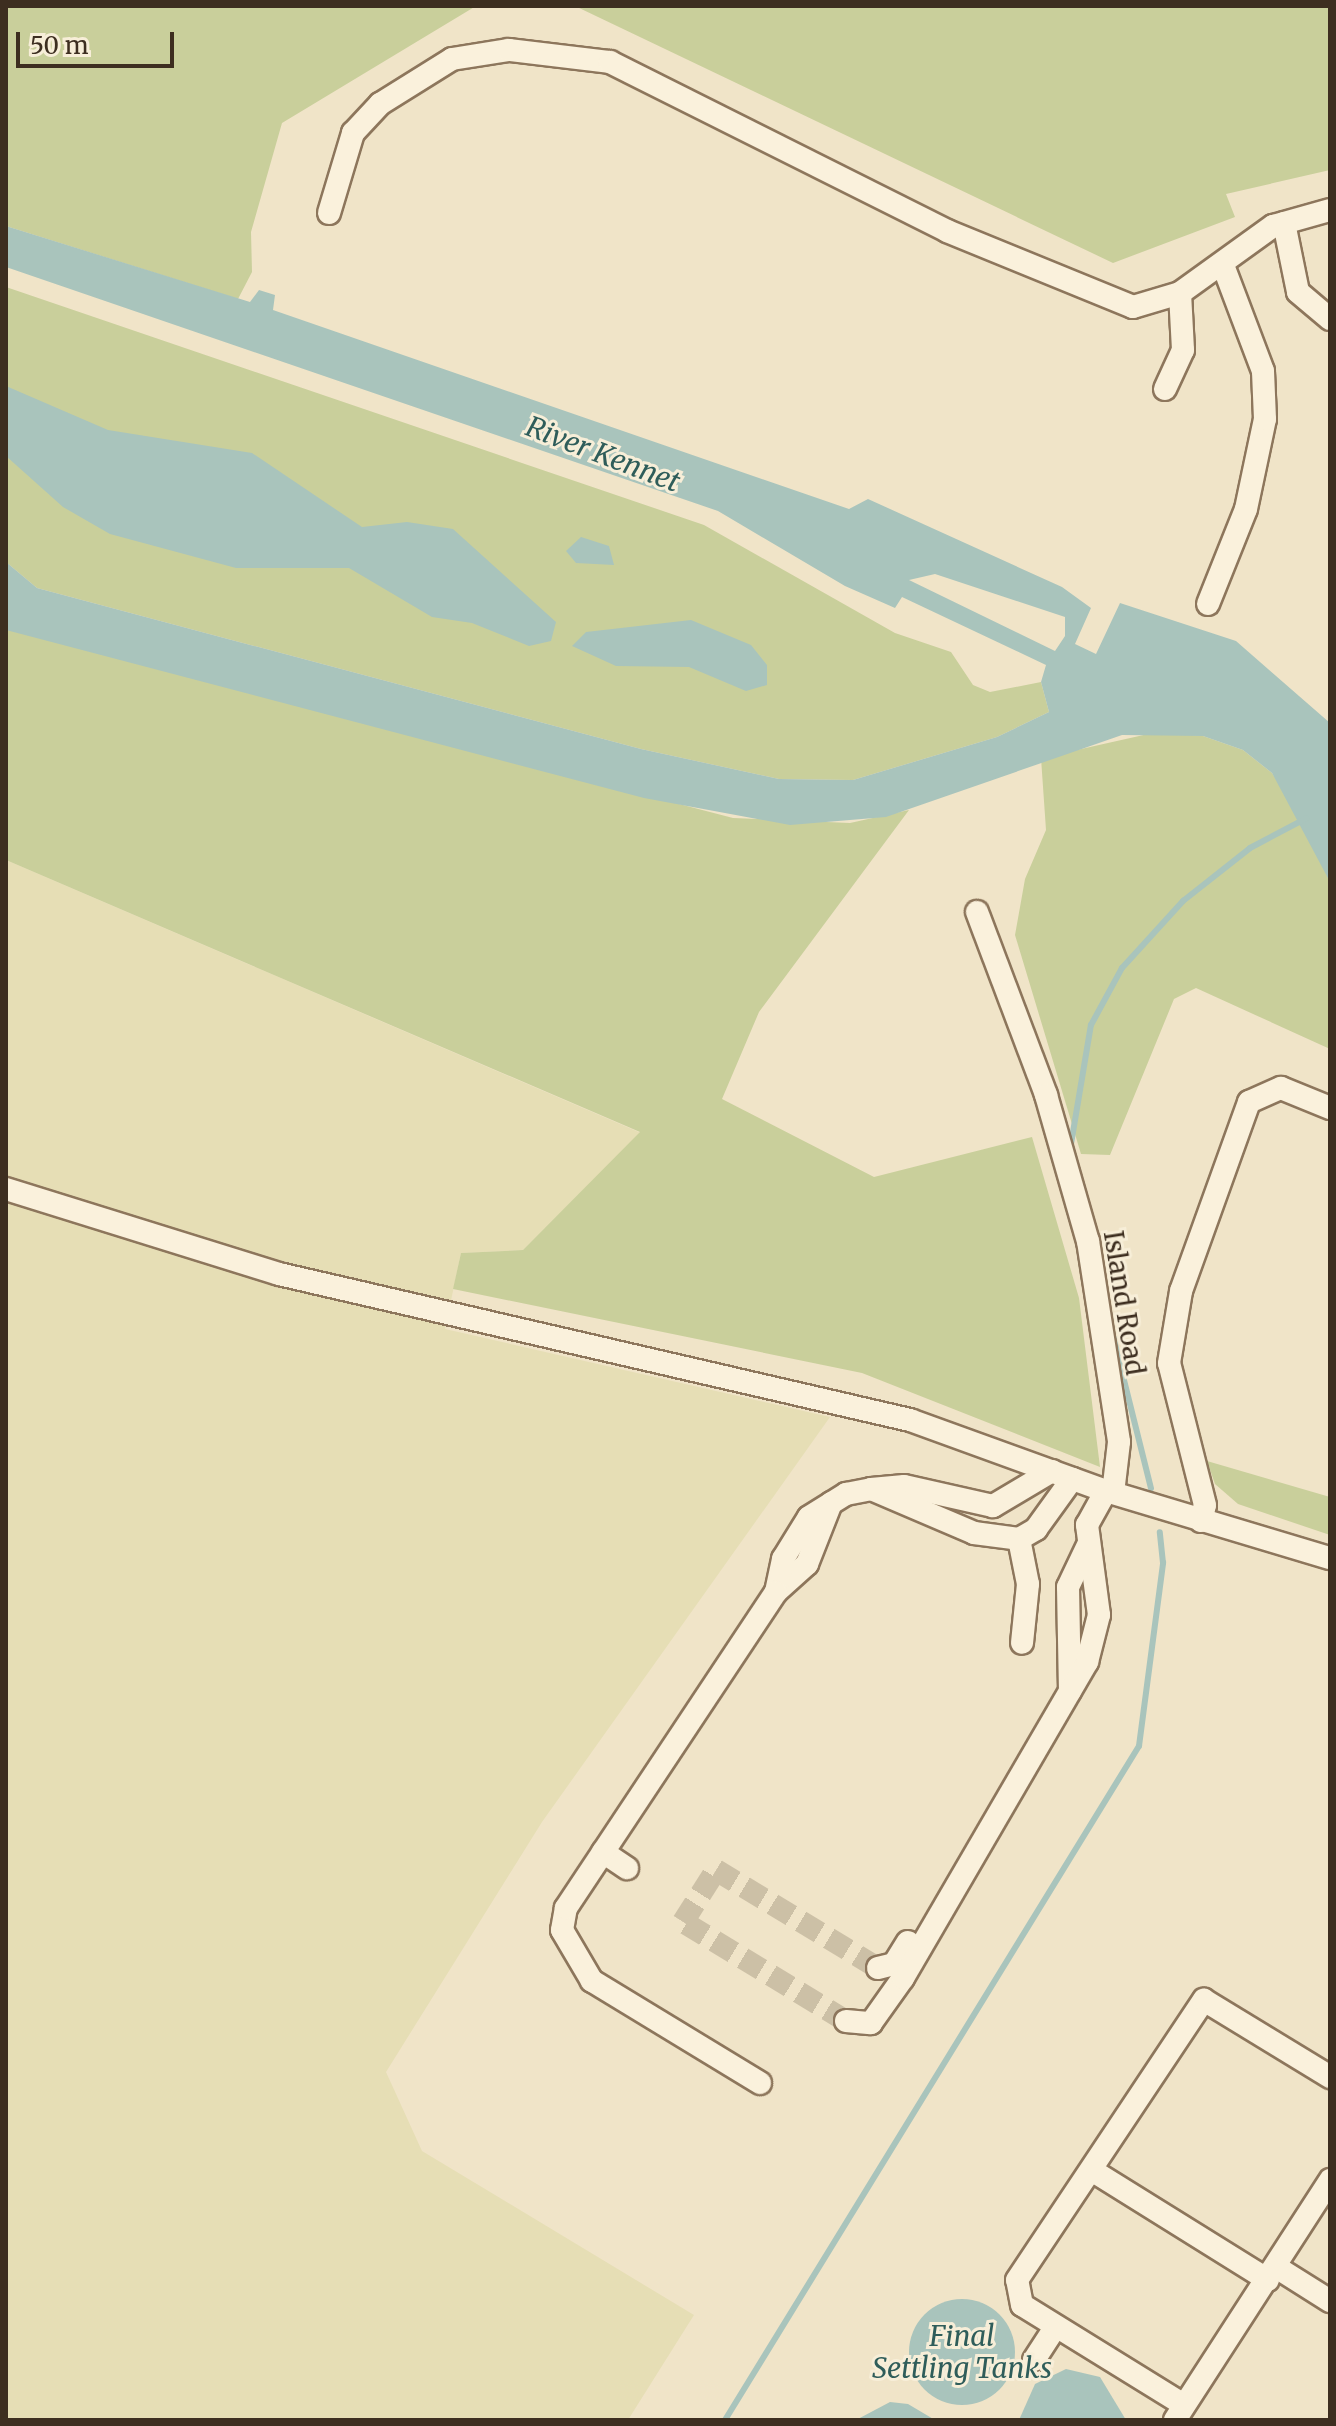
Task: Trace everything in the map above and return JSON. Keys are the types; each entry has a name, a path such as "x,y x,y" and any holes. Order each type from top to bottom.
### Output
{"street":[{"path":"329,213 353,133 413,77 452,59 562,52 610,62 1100,299 1133,307 1180,293 1284,223 1330,210"},
{"path":"1284,223 1298,292 1330,319"},
{"path":"1208,604 1246,509 1265,419 1263,371 1223,265"},
{"path":"1165,389 1183,350 1180,293"},
{"name":"Island Road","path":"977,912 1046,1095 1088,1241 1119,1442 1110,1492 1090,1517 1088,1545"},
{"path":"1201,1521 1205,1505 1169,1363 1181,1291 1249,1102 1281,1088 1330,1108"},
{"path":"6,1189 279,1274 910,1420 1110,1492 1330,1558"},
{"path":"760,2083 592,1981 572,1957 562,1918 603,1852 706,1719 778,1601 807,1564 831,1503 871,1489 904,1486 993,1506 1062,1475"},
{"path":"871,1489 974,1533 1019,1539 1036,1529 1062,1475"},
{"path":"1019,1539 1028,1584 1022,1643"},
{"path":"846,2021 871,2023 1070,1694 1099,1615 1088,1545"},
{"path":"1070,1694 1068,1587 1088,1545"},
{"path":"603,1852 627,1868"},
{"path":"878,1968 894,1964 938,1896 950,1890"},
{"path":"1330,2077 1204,2000 1093,2171 1017,2280 1022,2305 1180,2413 1330,2180"},
{"path":"1093,2171 1272,2274 1330,2301"},
{"path":"1034,2360 1056,2326"}],"shaded area":[{"path":"6,860 641,1133 523,1250 461,1253 445,1329 830,1417 542,1822 386,2072 422,2151 694,2315 628,2420 6,2420"}],"green space":[{"path":"6,6 476,6 282,123 251,232 252,272 238,299 6,226"},
{"path":"575,6 1330,6 1330,170 1226,194 1235,217 1113,263"},
{"path":"6,287 704,525 895,633 951,652 973,685 990,692 1041,682 1049,712 997,737 853,780 779,779 641,749 37,588 6,562"},
{"path":"6,629 733,818 850,823 909,810 759,1012 722,1099 874,1177 1032,1137 1079,1298 1100,1467 862,1373 453,1289 461,1253 523,1250 640,1132 6,860"},
{"path":"1157,732 1203,736 1243,750 1272,773 1295,807 1330,882 1330,1049 1196,988 1174,999 1110,1155 1081,1154 1015,935 1025,879 1046,830 1041,758"},
{"path":"1207,1461 1330,1497 1330,1535 1238,1504 1215,1484"}],"water":[{"name":"River Kennet","path":"6,226 250,302 259,290 275,295 273,310 849,509 868,499 1062,587 1091,608 1075,644 1096,654 1120,603 1236,641 1330,723 1330,882 1272,773 1243,750 1203,736 1122,735 886,817 790,825 644,798 6,630 6,562 37,588 641,749 779,779 853,780 997,737 1049,712 1041,682 1046,665 902,597 895,608 845,586 718,511 6,267","holes":["935,574 1065,617 1065,636 1055,651 909,580"]},
{"path":"6,386 108,430 252,453 362,527 407,522 453,529 556,622 551,641 529,646 472,623 432,617 349,568 236,568 110,534 63,507 6,456"},
{"path":"581,537 609,546 614,565 576,563 566,551"},
{"path":"691,620 751,645 767,665 767,685 746,691 689,667 616,666 572,646 586,632"},
{"name":"Final Settling Tanks","path":"962,2299 982,2303 1000,2314 1011,2332 1015,2352 1011,2372 1000,2390 982,2401 962,2405 942,2401 924,2390 913,2372 909,2352 913,2332 924,2314 942,2303"},
{"name":"Final Settling Tanks","path":"1066,2369 1100,2377 1126,2420 1019,2420 1035,2384"},
{"name":"Final Settling Tanks","path":"890,2402 908,2404 935,2420 856,2420"}],"waterway":[{"path":"1070,1150 1091,1025 1122,968 1183,901 1250,848 1307,818"},
{"path":"1113,1336 1151,1488"},
{"path":"725,2420 1139,1746 1163,1563 1160,1532"}],"tunnel":[{"path":"846,2021 683,1922 716,1870 878,1968"}]}
